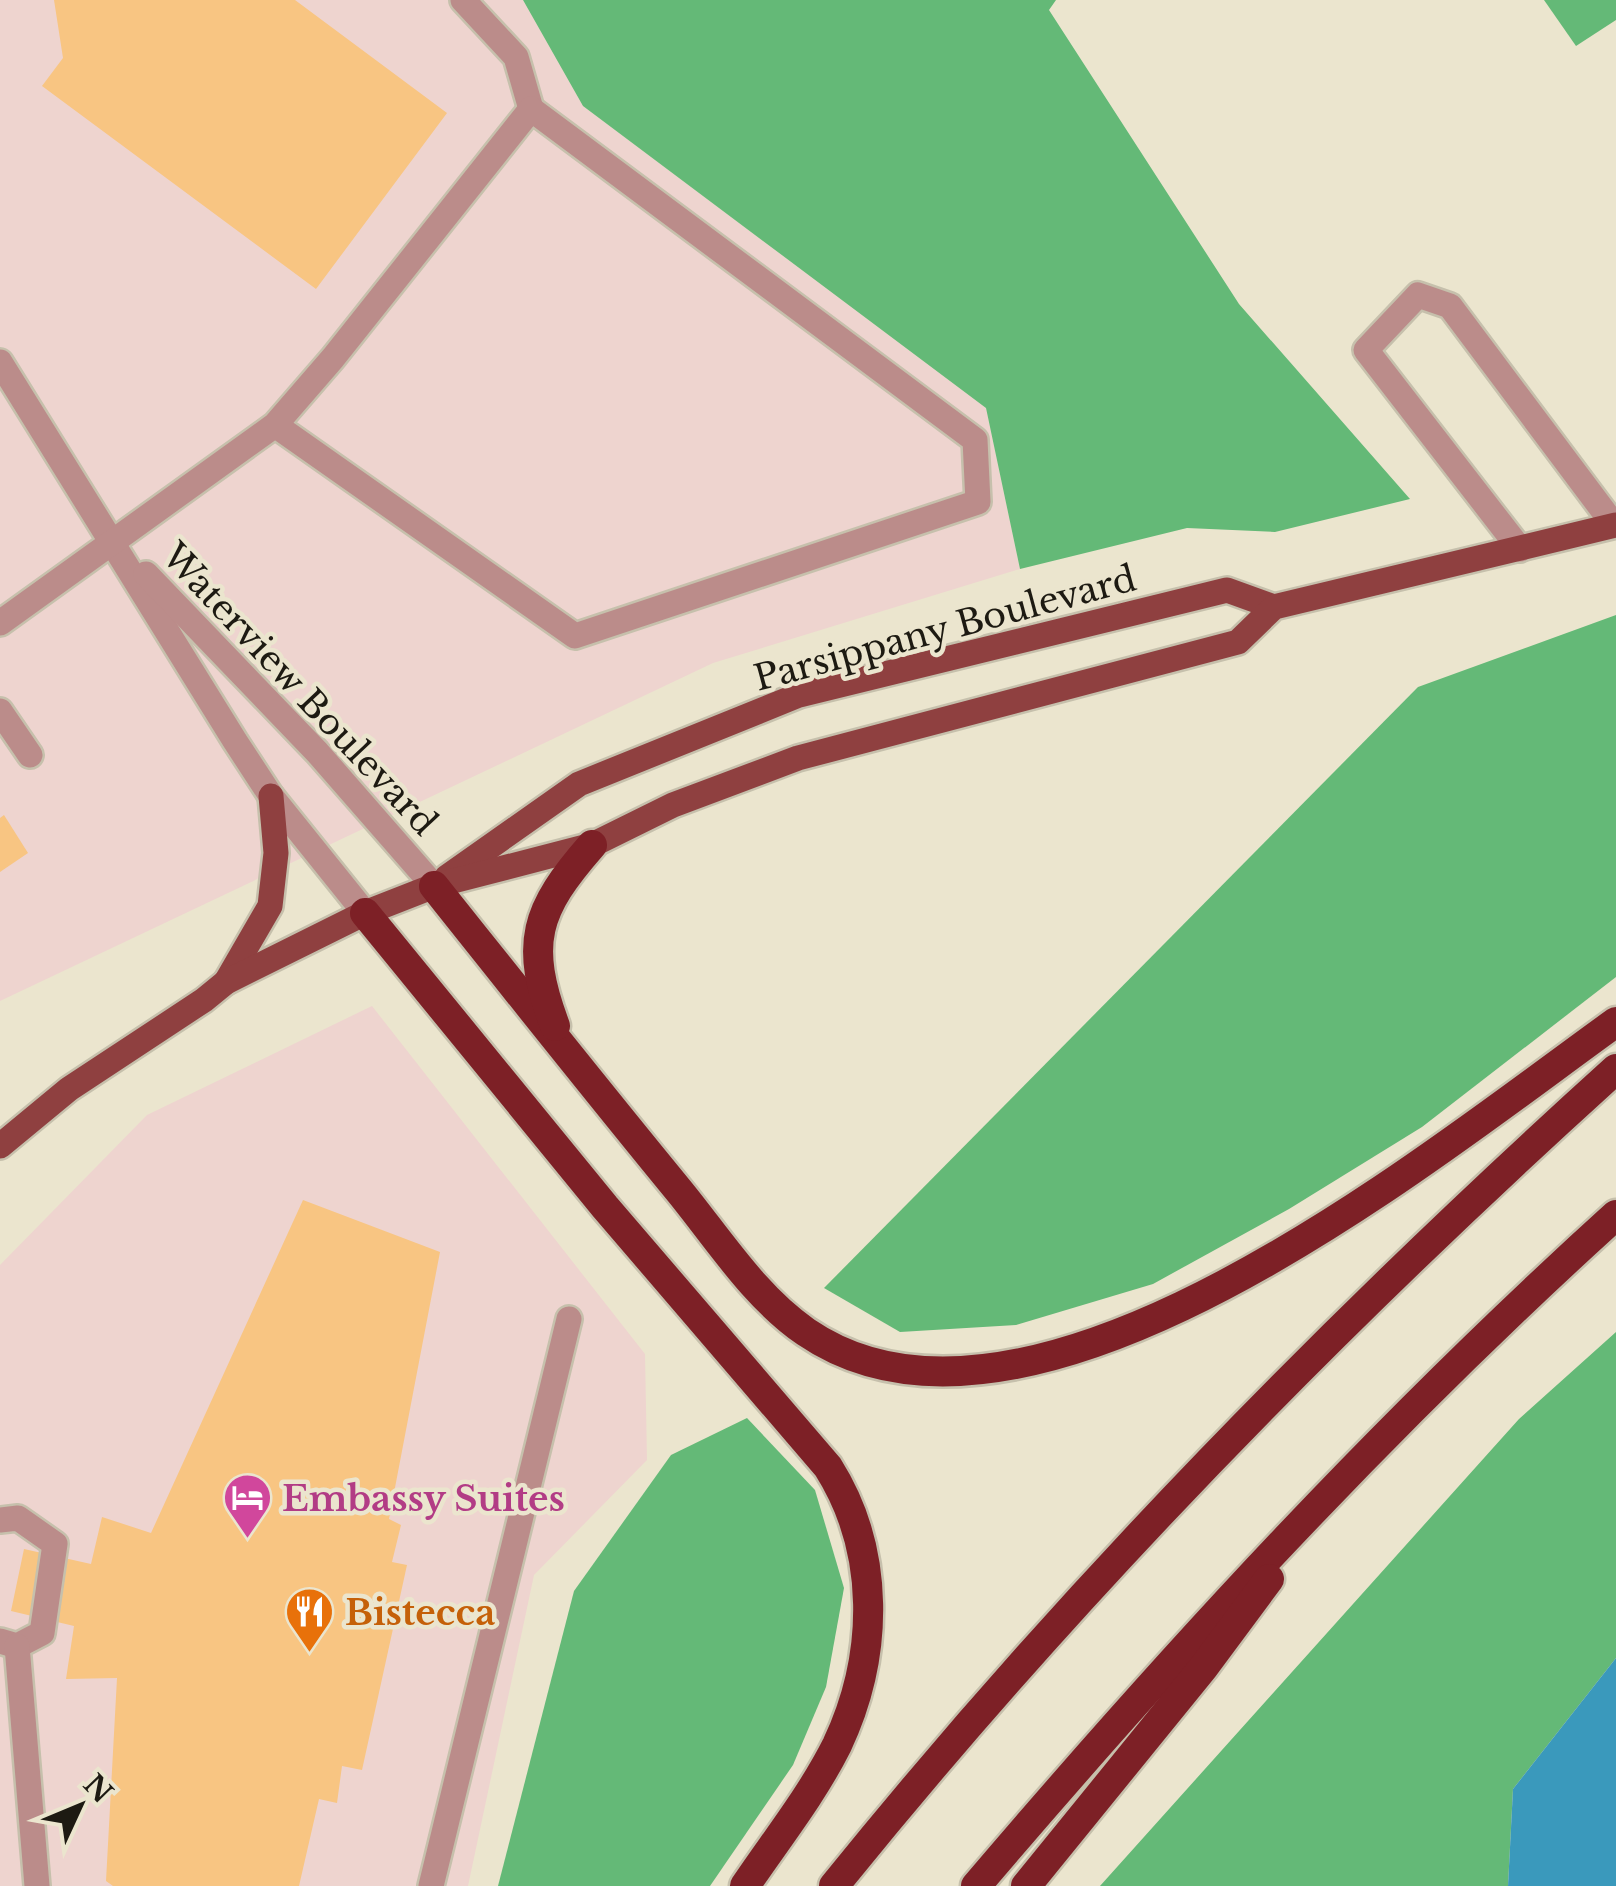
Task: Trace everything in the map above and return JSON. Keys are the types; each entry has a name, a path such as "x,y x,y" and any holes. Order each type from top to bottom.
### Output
{"highway":[{"path":"563,1048 540,979 540,922 552,895 592,845"},
{"path":"434,886 782,1314 807,1333 853,1356 904,1368 942,1372 1037,1360 1138,1326 1195,1300 1324,1226 1616,1022"},
{"path":"366,913 605,1207 828,1467 846,1495 866,1560 867,1631 851,1709 817,1780 745,1886"},
{"path":"834,1886 956,1740 1178,1494 1386,1284 1616,1069"},
{"path":"976,1886 1138,1697 1349,1471 1616,1214"},
{"path":"1026,1886 1203,1668 1349,1471"}],"main road":[{"path":"1274,607 1615,525"},
{"name":"Parsippany Boulevard","path":"0,1146 68,1089 226,982 366,913 434,886 592,845 674,805 798,758 1238,642 1274,607 1227,590 799,695 578,784 434,886"},
{"path":"226,982 270,906 276,853 271,796"}],"street":[{"path":"274,425 575,636 978,502 975,440 531,109 516,58 462,0"},
{"path":"0,623 274,425 333,358 531,109"},
{"path":"1520,549 1366,350 1418,295 1450,306 1615,525"},
{"name":"Waterview Boulevard","path":"0,362 271,796 366,913"},
{"name":"Waterview Boulevard","path":"114,541 317,752 434,886"},
{"path":"3,720 30,755"},
{"path":"432,1886 569,1319"},
{"path":"0,1520 18,1518 55,1544 42,1633 9,1643 38,1886"}],"shaded area":[{"path":"0,0 523,0 583,106 986,408 1020,569 713,663 0,1001"},
{"path":"372,1006 645,1354 647,1460 534,1575 468,1886 0,1886 0,1265 147,1115"}],"green space":[{"path":"523,0 1056,0 1049,10 1239,304 1410,499 1275,532 1187,528 1020,569 986,408 583,106"},
{"path":"1544,0 1616,0 1616,20 1576,46"},
{"path":"1616,615 1616,977 1422,1127 1289,1209 1153,1284 1016,1325 900,1332 824,1288 1418,687"},
{"path":"1616,1332 1616,1658 1513,1789 1508,1886 1100,1886 1519,1419"},
{"path":"747,1418 815,1490 844,1588 826,1687 793,1765 710,1886 498,1886 574,1591 671,1455"}],"water":[{"path":"1616,1658 1616,1886 1508,1886 1513,1789"}],"building":[{"path":"54,0 295,0 447,113 316,289 42,86 63,58"},
{"path":"4,815 28,853 0,872 0,818"},
{"name":"Embassy Suites","path":"303,1200 440,1252 389,1519 401,1525 392,1562 407,1565 362,1770 342,1766 337,1803 319,1799 299,1886 113,1886 106,1881 117,1678 66,1679 74,1626 11,1611 24,1549 91,1564 102,1517 151,1533"}],"place":[{"name":"Embassy Suites","path":"247,1540"},
{"name":"Bistecca","path":"310,1654"}]}
